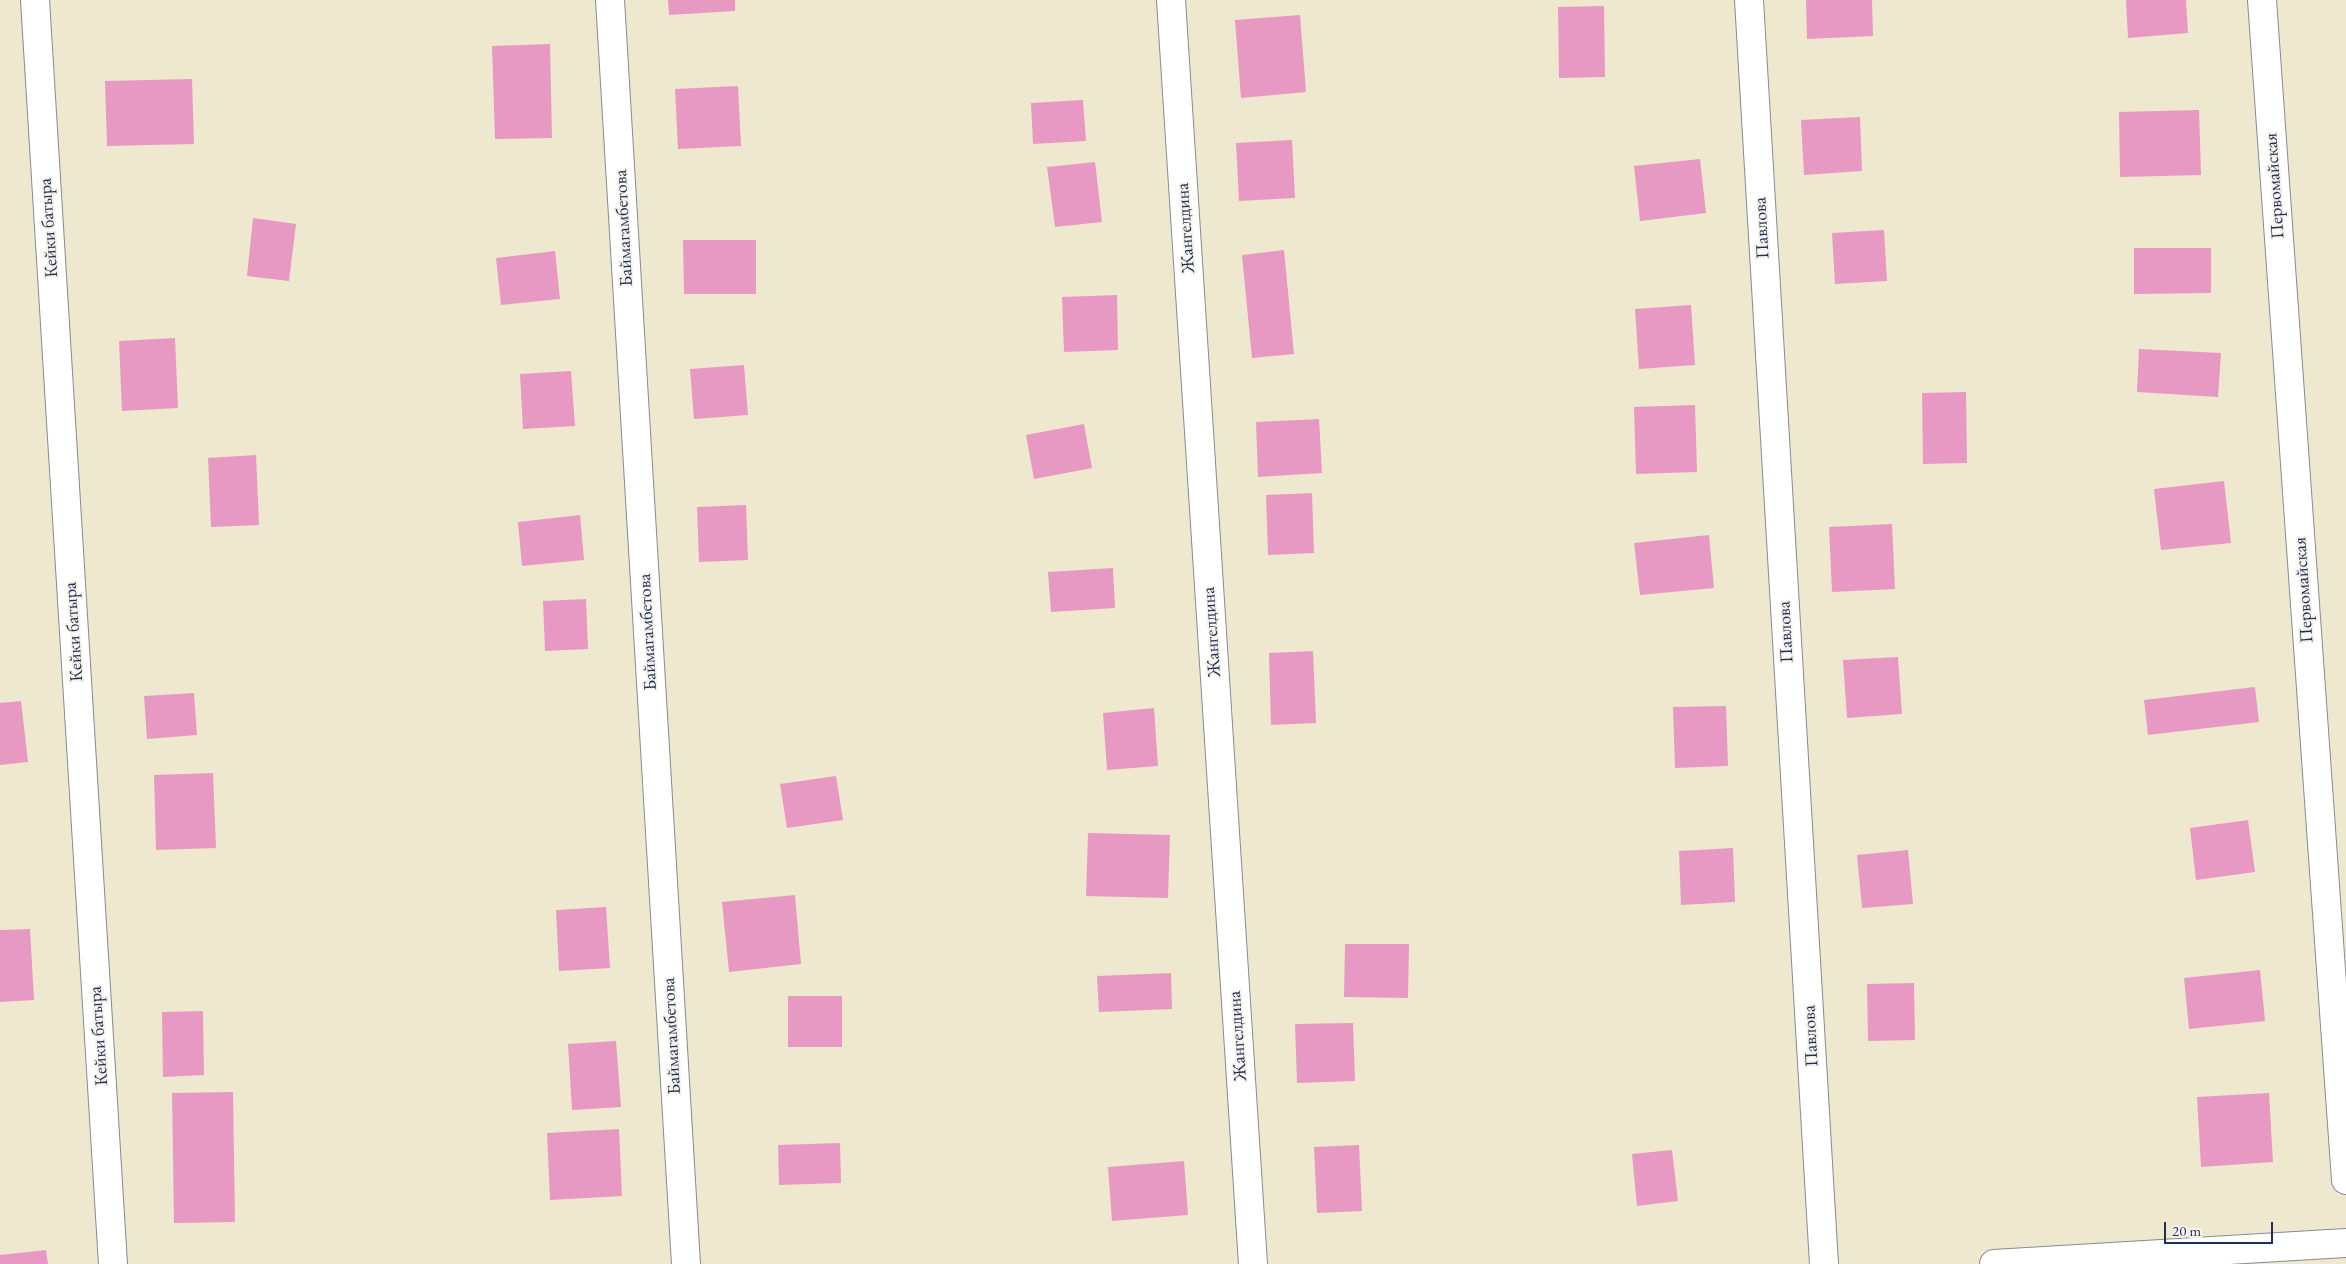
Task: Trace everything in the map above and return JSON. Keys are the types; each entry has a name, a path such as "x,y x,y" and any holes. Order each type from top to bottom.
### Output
{"street":[{"name":"Кейки батыра","path":"35,0 113,1264"},
{"name":"Баймагамбетова","path":"610,0 686,1264"},
{"name":"Жангелдина","path":"1171,0 1253,1264"},
{"name":"Павлова","path":"1749,0 1824,1264"},
{"name":"Первомайская","path":"2262,0 2346,1180"},
{"path":"1994,1264 2346,1243"}],"building":[{"path":"668,0 735,0 735,11 669,15"},
{"path":"1806,0 1872,0 1873,36 1807,39"},
{"path":"2126,0 2186,0 2188,33 2128,38"},
{"path":"1604,6 1605,77 1559,78 1558,7"},
{"path":"1300,15 1306,92 1241,98 1235,20"},
{"path":"550,44 552,138 495,139 492,46"},
{"path":"192,79 194,144 107,146 105,81"},
{"path":"738,86 741,146 678,149 675,89"},
{"path":"1083,100 1086,141 1033,144 1031,103"},
{"path":"2199,110 2201,175 2120,177 2119,112"},
{"path":"1860,117 1862,171 1804,175 1801,120"},
{"path":"1292,140 1295,198 1239,201 1236,143"},
{"path":"1700,159 1706,213 1640,221 1634,166"},
{"path":"1095,162 1102,222 1055,227 1047,167"},
{"path":"253,218 296,224 289,281 247,276"},
{"path":"1884,230 1887,281 1835,284 1832,233"},
{"path":"683,240 756,240 756,294 684,294"},
{"path":"2134,248 2211,248 2211,293 2134,294"},
{"path":"1284,250 1294,354 1252,358 1242,255"},
{"path":"555,251 560,299 501,305 496,258"},
{"path":"1117,295 1118,350 1064,352 1062,297"},
{"path":"1691,305 1695,365 1639,369 1635,309"},
{"path":"175,338 178,408 122,411 119,341"},
{"path":"2139,349 2221,353 2218,397 2137,392"},
{"path":"744,365 748,415 694,419 690,369"},
{"path":"571,371 575,426 523,429 520,374"},
{"path":"1966,392 1967,463 1923,464 1922,393"},
{"path":"1695,405 1697,472 1636,474 1634,407"},
{"path":"1319,419 1322,473 1258,477 1256,422"},
{"path":"1084,424 1092,468 1034,479 1026,435"},
{"path":"256,455 259,525 211,527 208,458"},
{"path":"2224,481 2231,543 2161,550 2154,489"},
{"path":"1312,493 1314,553 1268,555 1266,495"},
{"path":"746,505 748,560 699,562 697,507"},
{"path":"580,515 584,560 522,566 518,522"},
{"path":"1892,524 1895,589 1832,592 1829,527"},
{"path":"1709,535 1714,588 1640,595 1634,543"},
{"path":"1113,568 1115,608 1051,612 1048,572"},
{"path":"586,599 588,649 545,651 543,601"},
{"path":"1313,651 1316,723 1271,725 1269,653"},
{"path":"1898,657 1902,714 1847,718 1843,660"},
{"path":"2255,687 2259,722 2148,735 2144,700"},
{"path":"194,693 197,735 147,739 144,696"},
{"path":"21,701 28,762 0,765 0,703"},
{"path":"1726,706 1728,766 1675,768 1673,707"},
{"path":"1154,708 1158,766 1107,770 1103,713"},
{"path":"213,773 216,848 156,850 154,775"},
{"path":"836,776 843,820 787,828 780,784"},
{"path":"2248,820 2255,872 2196,880 2190,828"},
{"path":"1088,833 1170,835 1168,898 1086,896"},
{"path":"1733,848 1735,902 1681,905 1679,851"},
{"path":"1908,850 1913,904 1862,908 1857,855"},
{"path":"795,895 801,964 729,972 722,902"},
{"path":"606,907 610,968 559,971 556,910"},
{"path":"30,929 34,1000 0,1002 0,930"},
{"path":"1345,944 1409,944 1408,998 1344,997"},
{"path":"2260,970 2265,1021 2189,1029 2184,978"},
{"path":"1171,973 1172,1009 1099,1012 1097,976"},
{"path":"1914,983 1915,1040 1868,1041 1867,984"},
{"path":"788,996 842,996 842,1047 788,1047"},
{"path":"203,1011 204,1075 163,1077 162,1012"},
{"path":"1353,1023 1355,1081 1297,1083 1295,1024"},
{"path":"616,1041 621,1107 572,1110 568,1044"},
{"path":"233,1092 235,1222 174,1223 172,1093"},
{"path":"2269,1093 2273,1162 2201,1167 2197,1097"},
{"path":"619,1129 622,1196 550,1200 547,1133"},
{"path":"840,1143 841,1183 779,1185 778,1145"},
{"path":"1359,1145 1362,1211 1317,1213 1314,1147"},
{"path":"1672,1150 1678,1201 1637,1206 1632,1154"},
{"path":"1184,1161 1188,1215 1112,1221 1108,1167"},
{"path":"46,1250 48,1264 0,1264 0,1255"}]}
